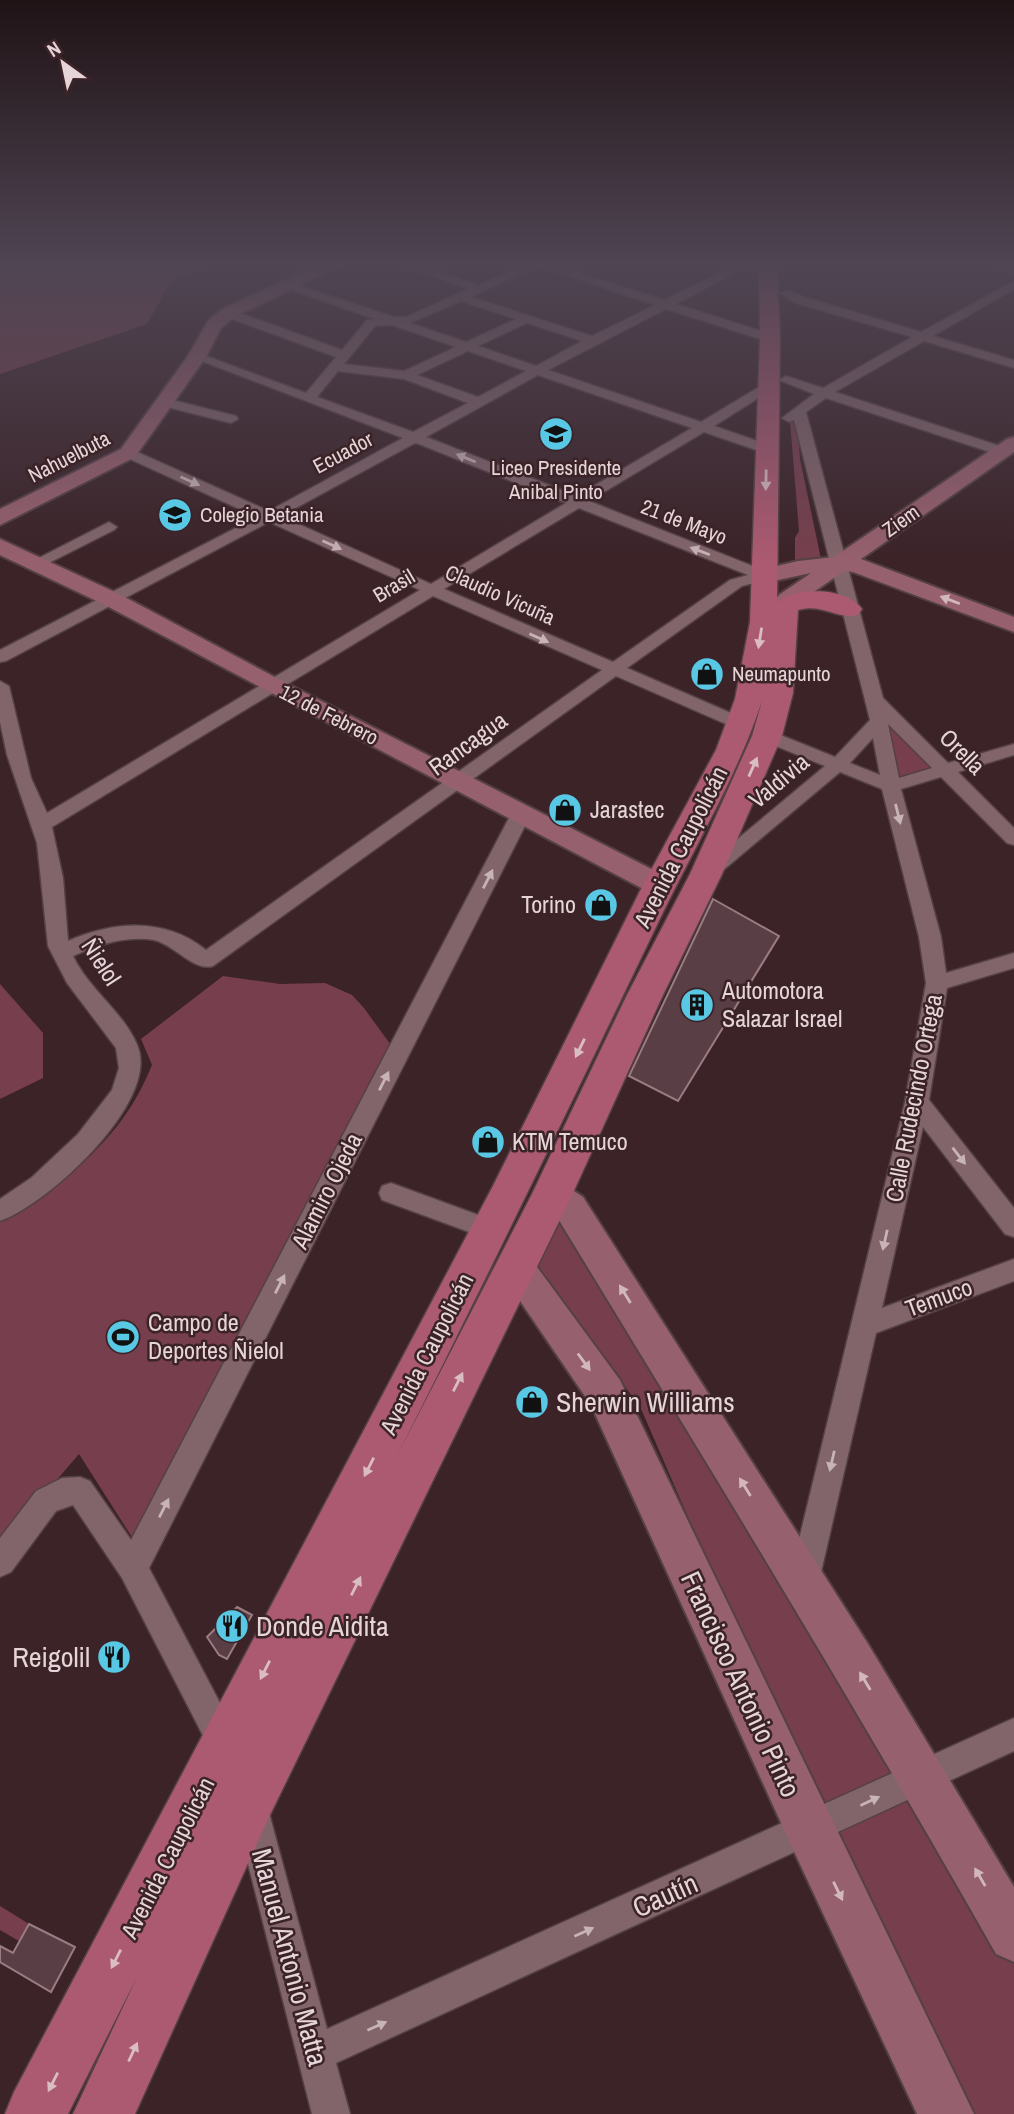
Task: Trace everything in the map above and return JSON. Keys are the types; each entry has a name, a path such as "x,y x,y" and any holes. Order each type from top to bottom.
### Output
{"main road":[{"path":"774,365 777,384 793,416 776,573"},
{"path":"776,573 767,449 779,365"},
{"name":"Avenida Caupolicán","path":"104,2114 503,1236 552,1195 627,992 659,885 731,750 752,720 779,693 787,602 776,573"},
{"name":"Avenida Caupolicán","path":"36,2114 226,1746 503,1236 627,992 673,940 706,874 752,720 763,622 776,573"},
{"path":"787,602 829,599 849,609"},
{"path":"659,885 671,897 678,912 679,922 673,940"},
{"path":"226,1746 233,1758 240,1787 238,1823"}],"street":[{"name":"Nahuelbuta","path":"0,518 128,453 191,365"},
{"name":"21 de Mayo","path":"217,365 414,438 576,503 776,573"},
{"path":"308,399 336,365"},
{"path":"406,375 429,365"},
{"path":"522,365 767,449"},
{"name":"Ecuador","path":"0,657 270,516 549,365"},
{"path":"793,416 824,393 874,365"},
{"path":"334,367 406,375 479,402"},
{"path":"777,384 824,393 1008,447"},
{"name":"Brasil","path":"43,824 701,427 777,384"},
{"path":"164,402 231,419"},
{"name":"Calle Rudecindo Ortega","path":"793,416 840,563 849,609 875,700 891,786 930,937 937,983 917,1102 804,1581"},
{"name":"Ziem","path":"787,602 1008,447"},
{"name":"Claudio Vicuña","path":"128,453 612,670 752,720 837,765 891,786"},
{"path":"35,564 109,527"},
{"name":"12 de Febrero","path":"0,546 111,600 659,885"},
{"path":"776,573 840,563 877,572 1014,625"},
{"name":"Rancagua","path":"61,953 107,934 147,931 189,946 205,961 736,583 776,573"},
{"name":"Ñielol","path":"0,685 23,779 43,824 55,900 54,928 61,953 74,977 129,1051 128,1072 119,1098 106,1120 83,1145 33,1190 0,1211"},
{"name":"Orella","path":"875,700 1014,839"},
{"name":"Valdivia","path":"706,874 837,765 879,721"},
{"path":"891,786 1014,749"},
{"name":"Alamiro Ojeda","path":"133,1568 521,814"},
{"path":"937,983 1014,960"},
{"path":"917,1102 1014,1227"},
{"path":"391,1193 503,1236"},
{"path":"552,1195 570,1207 804,1581 923,1776 1014,1936"},
{"name":"Francisco Antonio Pinto","path":"503,1236 606,1393 808,1830 946,2114"},
{"name":"Temuco","path":"864,1326 1014,1270"},
{"path":"0,1562 46,1501 62,1492 80,1491 133,1568 226,1746"},
{"name":"Cautín","path":"315,2054 1014,1734"},
{"name":"Manuel Antonio Matta","path":"238,1823 315,2054 331,2114"}],"shaded area":[{"path":"0,365 27,365 0,374"},
{"path":"797,417 800,459 821,559 795,561 795,538 799,531 790,421"},
{"path":"886,721 936,766 898,777"},
{"name":"Campo de Deportes Ñielol","path":"223,976 280,984 325,983 352,995 396,1052 137,1545 79,1454 0,1546 0,1220 70,1174 109,1136 140,1091 152,1065 141,1039"},
{"path":"0,984 43,1033 43,1078 0,1099"},
{"path":"549,1213 561,1216 1014,1961 1014,2114 966,2114 801,1778 642,1411 607,1360 535,1272"},
{"path":"0,1906 29,1924 19,1941 0,1930"}],"building":[{"name":"Automotora Salazar Israel","path":"713,899 779,936 678,1101 629,1076"},
{"name":"Donde Aidita","path":"237,1607 252,1615 227,1659 219,1655 207,1637"},
{"path":"29,1924 75,1947 51,1992 0,1962 0,1946 13,1953"}],"place":[{"name":"Liceo Presidente Anibal Pinto","path":"556,434"},
{"name":"Colegio Betania","path":"175,515"},
{"name":"Neumapunto","path":"707,674"},
{"name":"Jarastec","path":"565,810"},
{"name":"Torino","path":"601,905"},
{"name":"Automotora Salazar Israel","path":"697,1005"},
{"name":"KTM Temuco","path":"488,1142"},
{"name":"Campo de Deportes Ñielol","path":"123,1337"},
{"name":"Sherwin Williams","path":"532,1402"},
{"name":"Donde Aidita","path":"232,1626"},
{"name":"Reigolil","path":"114,1657"}]}
